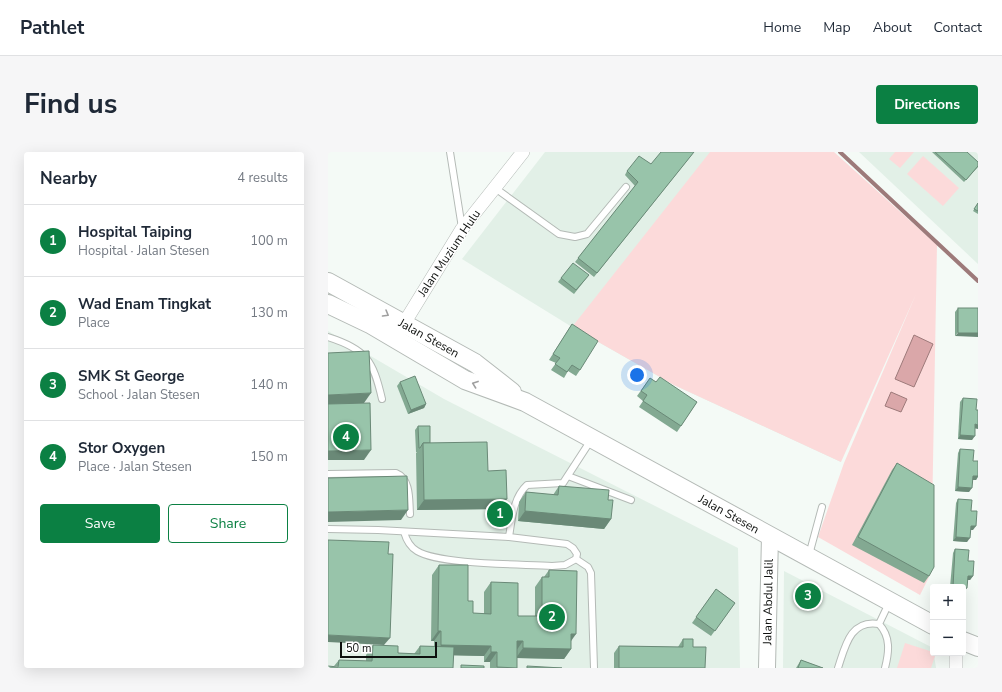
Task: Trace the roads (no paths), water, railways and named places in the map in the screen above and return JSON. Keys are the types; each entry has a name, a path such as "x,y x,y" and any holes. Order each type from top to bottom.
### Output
{"main road":[{"path":"328,273 352,294"},
{"name":"Jalan Stesen","path":"328,282 352,294 465,380 525,402 930,623"},
{"path":"328,296 370,324"},
{"name":"Jalan Stesen","path":"328,304 370,324 399,331"},
{"path":"966,642 978,647"}],"street":[{"name":"Jalan Muzium Hulu","path":"399,331 462,230 523,152"},
{"name":"Jalan Abdul Jalil","path":"767,668 770,536"},
{"path":"956,656 956,668"}],"lane":[{"path":"450,152 462,230"},
{"path":"495,188 559,234 575,237 587,234 626,187"},
{"path":"328,337 352,345 366,357 376,374 382,399"},
{"path":"509,537 515,504 524,487 527,485 563,483 592,438"},
{"path":"328,474 399,474 403,477 408,487 410,514"},
{"path":"568,476 631,500"},
{"path":"808,557 822,506"},
{"path":"328,529 509,537 567,544 573,548 577,554 576,559"},
{"path":"404,532 407,540 416,551 431,557 455,560 552,566 565,565 576,559"},
{"path":"576,559 588,567 591,574 594,668"},
{"path":"879,624 890,602"},
{"path":"838,668 846,642 855,630 863,624 870,623 879,624 884,630 888,644 885,668"}],"waterway":[{"path":"840,152 978,281"}],"place":[{"name":"Stor Oxygen","path":"346,437"},
{"name":"Hospital Taiping","path":"500,514"},
{"name":"SMK St George","path":"808,596"},
{"name":"Wad Enam Tingkat","path":"552,617"}]}
